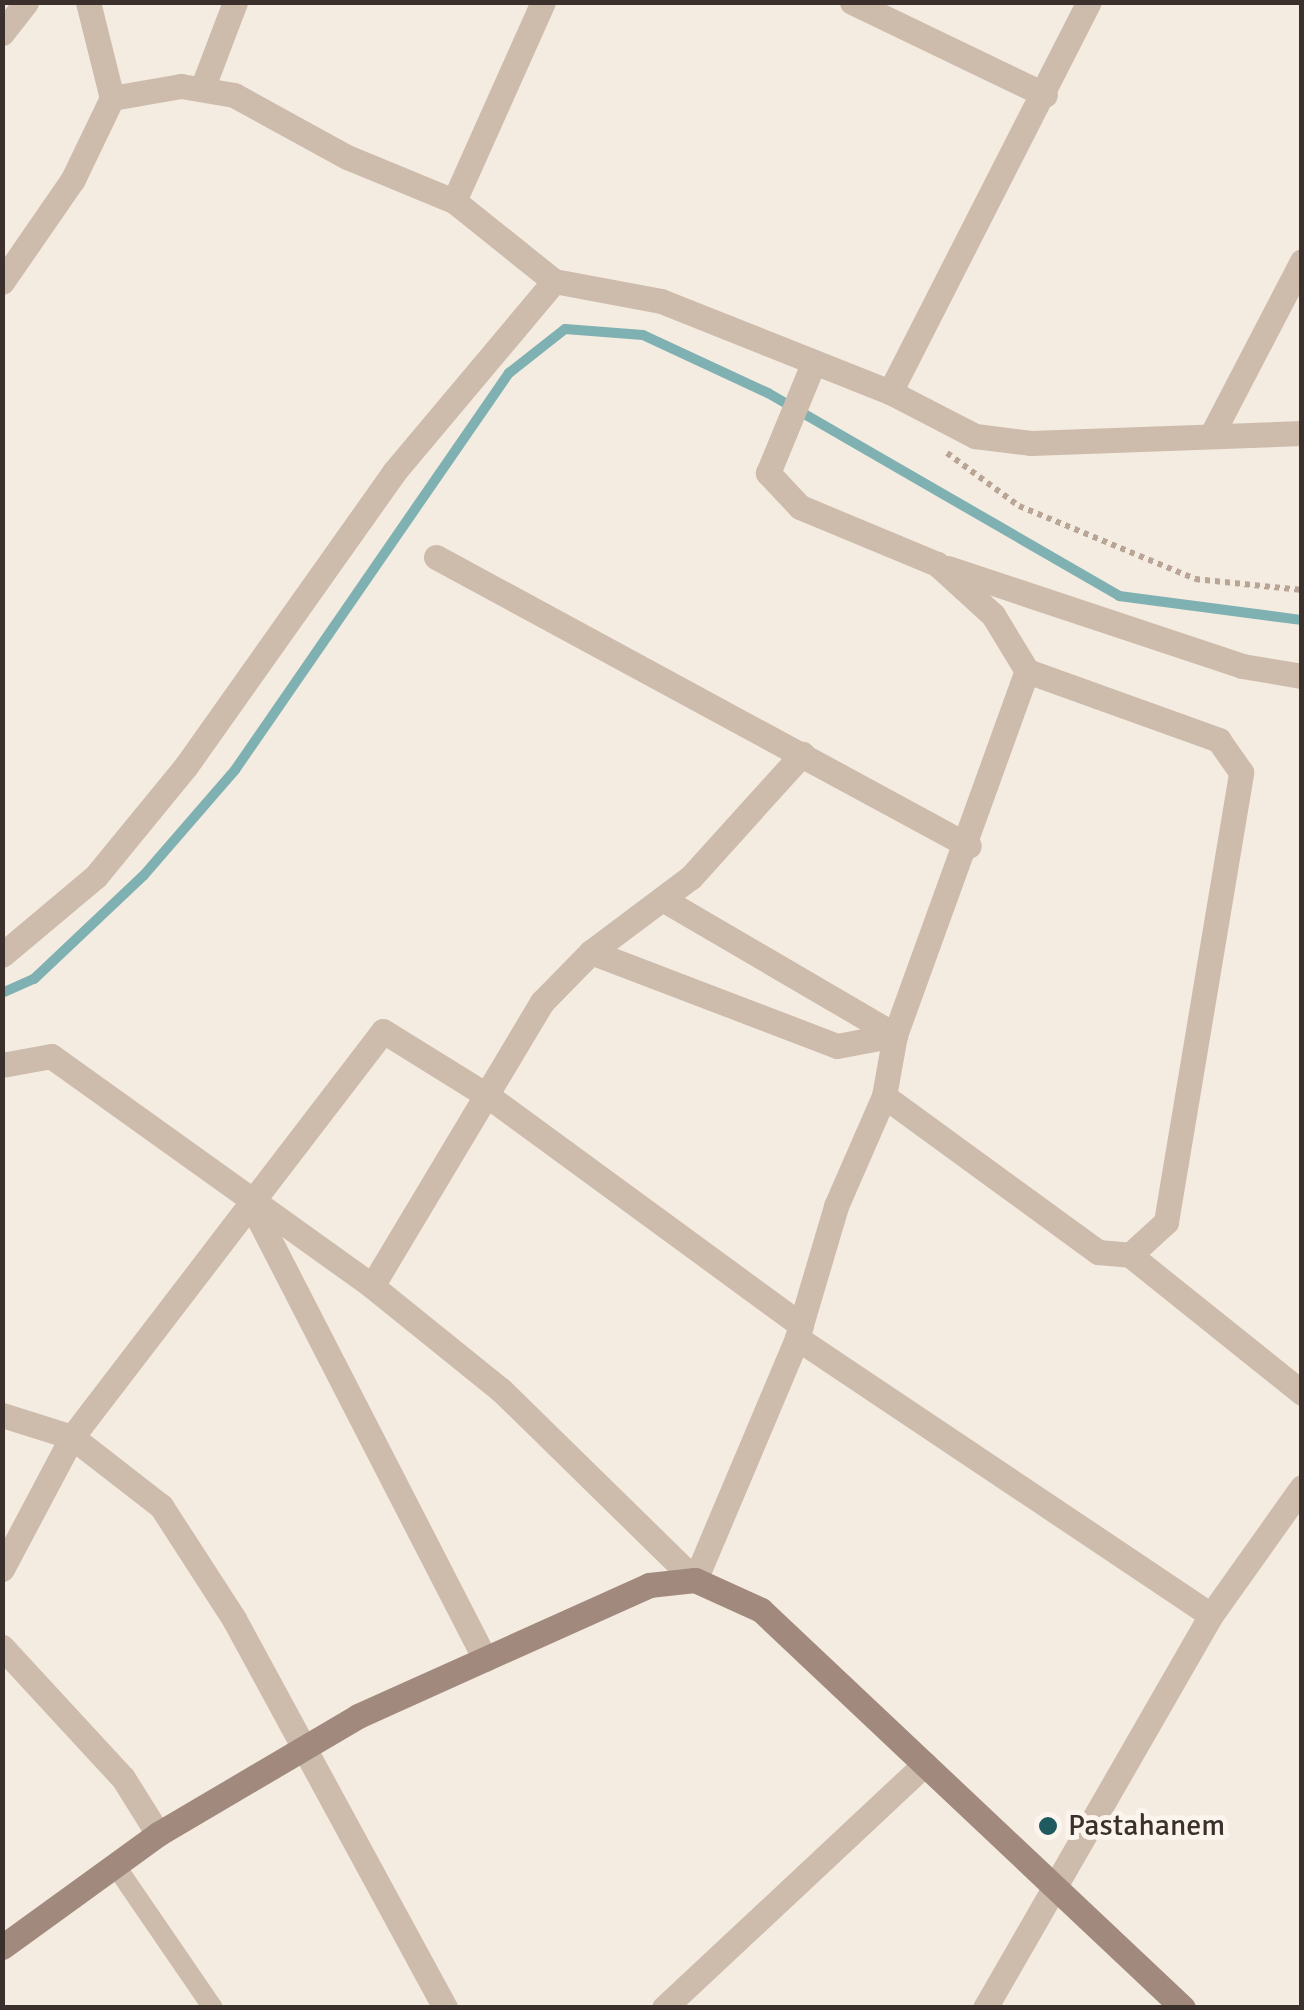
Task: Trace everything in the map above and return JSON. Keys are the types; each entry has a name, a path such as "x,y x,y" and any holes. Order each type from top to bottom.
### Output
{"street":[{"path":"2,33 26,2"},
{"path":"2,282 73,179 112,98 88,2"},
{"path":"202,89 235,2"},
{"path":"454,201 543,2"},
{"path":"852,2 1044,95"},
{"path":"890,392 1089,2"},
{"path":"112,98 202,89 234,95 347,156 454,201 554,281 661,301 809,374 890,392 936,422 1031,443 1302,433"},
{"path":"1211,436 1302,260"},
{"path":"2,955 96,876 186,766 394,472 554,281"},
{"path":"809,374 782,428 768,473 784,494 938,564 1242,666 1302,676"},
{"path":"436,557 969,846"},
{"path":"938,564 993,615 1028,671 1219,740 1240,772 1172,1199 1150,1244 1130,1255"},
{"path":"695,1580 799,1332 836,1206 884,1096 896,1036 969,846 1028,671"},
{"path":"372,1286 542,1002 591,952 664,900 751,817 802,754"},
{"path":"664,900 896,1036"},
{"path":"591,952 837,1046 896,1036"},
{"path":"2,1569 72,1436 248,1198 383,1031 488,1096 799,1332 1211,1614"},
{"path":"2,1065 51,1056 372,1286 501,1390 695,1580 762,1610 1183,2008"},
{"path":"884,1096 1098,1252 1130,1255 1302,1393"},
{"path":"248,1198 485,1659"},
{"path":"2,1415 72,1436 161,1506 304,1745 445,2008"},
{"path":"985,2008 1211,1614 1302,1487"},
{"path":"2,1947 158,1834 304,1745 650,1585 695,1580"},
{"path":"2,1648 123,1778 158,1834"},
{"path":"664,2008 925,1764"}],"lane":[{"path":"116,1866 213,2008"}],"path":[{"path":"936,422 950,461 1019,506 1195,579 1302,590"}],"waterway":[{"path":"2,993 34,979 144,875 235,770 509,373 565,329 643,335 768,393 1119,596 1302,620"}],"place":[{"name":"Pastahanem","path":"1048,1826"}]}
